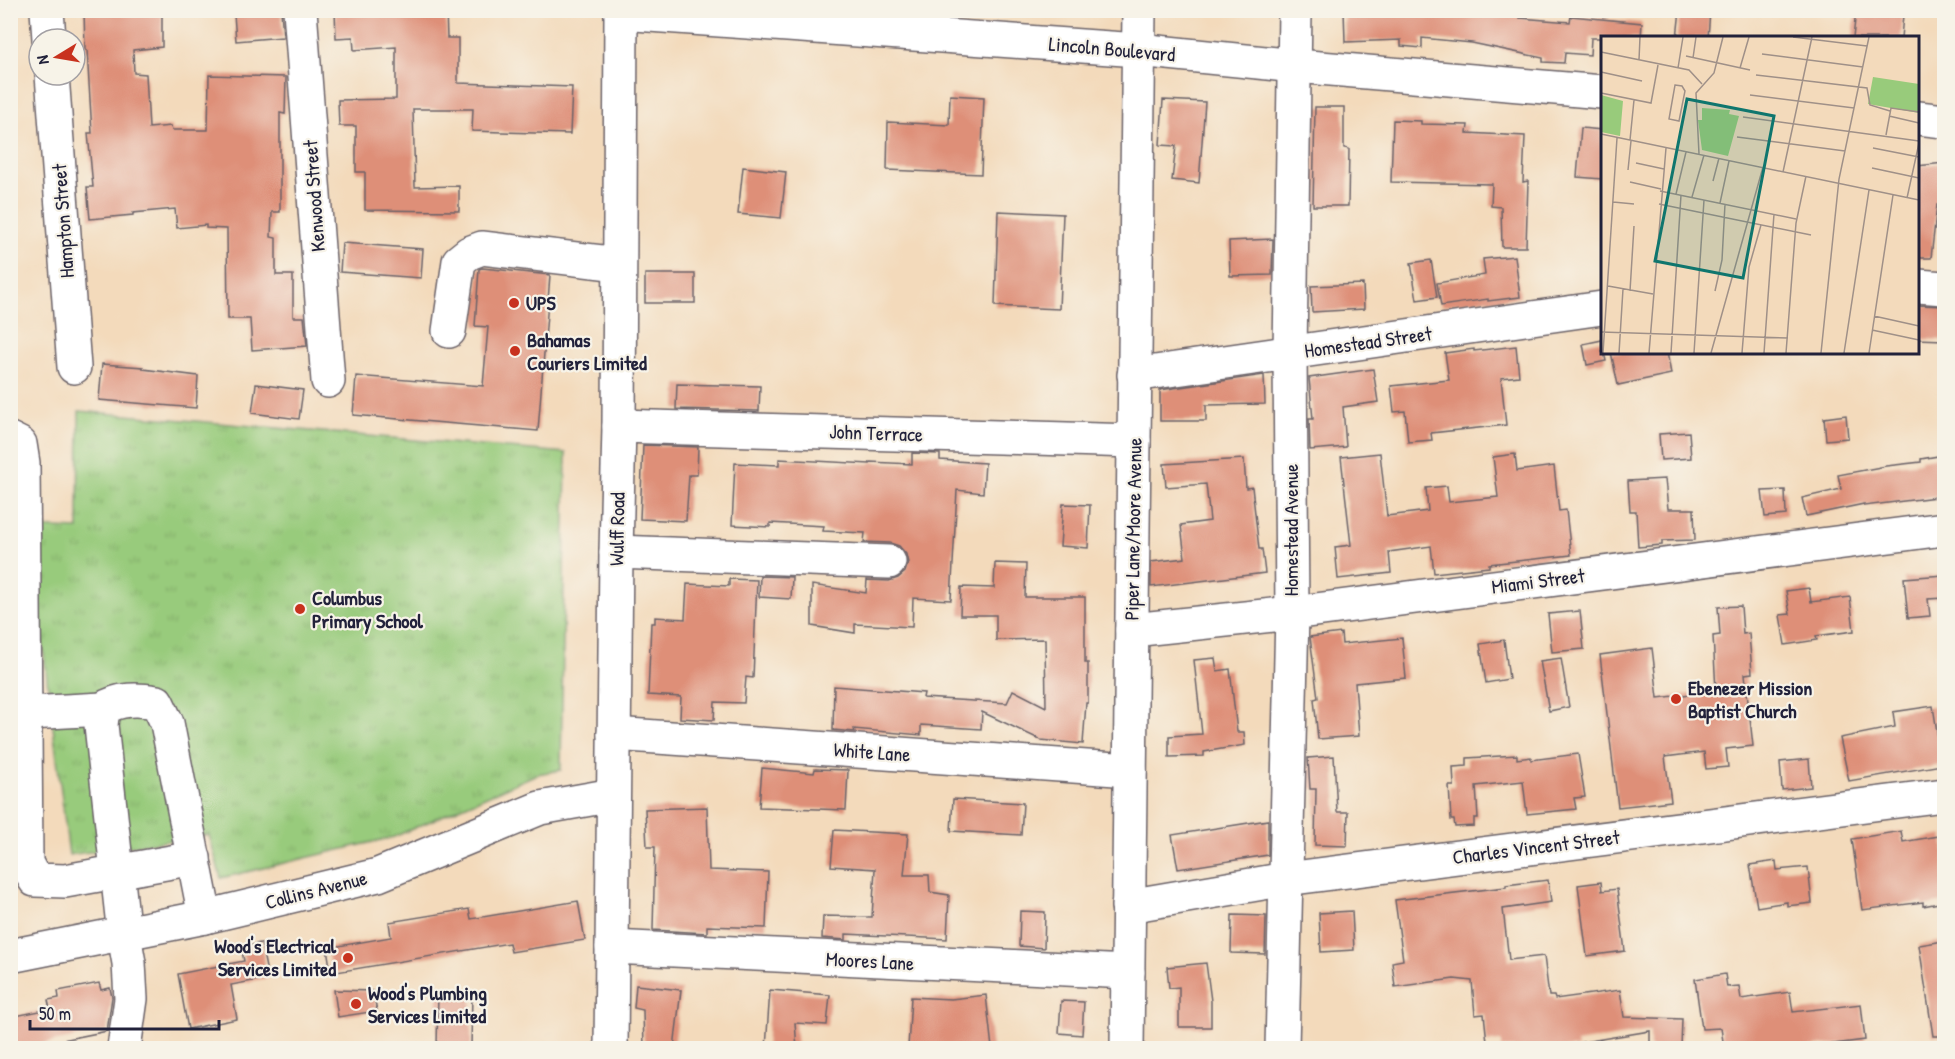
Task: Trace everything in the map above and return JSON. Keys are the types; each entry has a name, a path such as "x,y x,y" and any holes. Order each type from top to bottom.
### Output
{"street":[{"path":"47,10 48,27"},
{"name":"Kenwood Street","path":"300,10 328,381"},
{"name":"Piper Lane/Moore Avenue","path":"1127,1048 1139,10"},
{"name":"Homestead Avenue","path":"1282,1048 1292,613 1290,353 1296,66 1295,10"},
{"name":"Lincoln Boulevard","path":"621,12 1138,50 1601,92"},
{"name":"Wulff Road","path":"611,1048 619,426 621,12"},
{"name":"Hampton Street","path":"53,87 74,367"},
{"path":"1919,118 1944,120"},
{"path":"449,331 459,261 469,253 482,248 619,264"},
{"path":"1919,286 1944,288"},
{"name":"Homestead Street","path":"1134,375 1601,308"},
{"name":"John Terrace","path":"619,426 1134,441"},
{"path":"10,439 20,444 23,463 18,714 26,863 35,880 65,881 194,858"},
{"name":"Miami Street","path":"1132,630 1292,613 1944,529"},
{"path":"616,552 889,562"},
{"path":"18,714 103,710 112,703 138,699 158,702 167,723 205,917"},
{"path":"103,710 101,725 129,963 131,999 124,1048"},
{"name":"White Lane","path":"614,734 1130,770"},
{"name":"Collins Avenue","path":"10,956 205,917 378,874 540,808 613,795"},
{"name":"Charles Vincent Street","path":"1128,906 1286,879 1944,795"},
{"name":"Moores Lane","path":"612,947 1128,972"}],"green space":[{"name":"Columbus Primary School","path":"79,411 566,453 561,770 537,774 394,837 221,878 209,835 69,855 28,527 78,529"}],"building":[{"path":"84,10 162,10 162,47 133,50 134,73 146,74 149,128 171,126 172,130 208,130 209,75 286,77 285,114 280,113 280,212 272,212 271,237 276,238 276,275 293,275 293,317 304,317 307,346 252,350 250,319 228,319 227,229 206,228 206,225 177,228 175,209 90,219 87,187 93,187 88,133 92,133 87,27 84,27"},
{"path":"281,10 283,37 236,41 234,14"},
{"path":"335,10 446,10 447,38 458,38 458,83 572,87 570,134 472,131 473,109 413,109 415,187 459,186 459,211 365,210 365,172 356,172 356,126 339,126 338,100 396,99 396,47 354,50 353,37 336,38"},
{"path":"1344,10 1522,10 1520,18 1570,22 1571,16 1642,23 1641,36 1591,38 1590,55 1565,53 1564,63 1543,62 1543,58 1472,43 1422,38 1422,48 1401,46 1401,40 1345,42"},
{"path":"1680,10 1710,10 1708,36 1677,36"},
{"path":"1856,11 1903,15 1901,36 1853,36"},
{"path":"950,95 984,97 981,174 887,170 888,122 949,125"},
{"path":"1163,100 1205,102 1199,183 1172,180 1176,146 1160,145"},
{"path":"1315,107 1344,107 1344,148 1349,149 1348,206 1313,206"},
{"path":"1393,120 1421,121 1421,124 1468,125 1467,133 1525,136 1523,182 1528,181 1526,247 1502,247 1501,207 1491,206 1492,184 1391,182"},
{"path":"1581,128 1601,130 1601,179 1577,177"},
{"path":"1944,163 1944,204 1937,205 1931,258 1919,258 1919,166"},
{"path":"743,167 786,172 781,218 738,214"},
{"path":"998,211 1063,214 1059,309 995,306"},
{"path":"1273,239 1272,275 1230,276 1229,241"},
{"path":"342,243 423,249 421,278 340,272"},
{"path":"1515,256 1520,297 1441,306 1437,283 1485,275 1483,259"},
{"path":"1431,260 1437,297 1417,300 1411,263"},
{"name":"Bahamas Couriers Limited","path":"479,269 550,275 538,431 353,415 356,376 483,386 488,327 475,326"},
{"path":"645,274 695,274 695,303 645,303"},
{"path":"1363,284 1364,309 1312,312 1311,286"},
{"path":"1919,305 1944,306 1944,340 1919,339"},
{"path":"1601,340 1601,354 1604,354 1606,361 1587,365 1583,344"},
{"path":"1516,346 1519,376 1501,378 1506,425 1431,433 1432,440 1408,442 1405,411 1394,412 1391,386 1449,380 1445,353"},
{"path":"1611,354 1667,354 1671,374 1618,385"},
{"path":"102,364 143,367 143,369 198,376 196,408 99,400"},
{"path":"1373,369 1378,402 1343,407 1346,447 1310,450 1309,419 1313,419 1309,378"},
{"path":"1264,375 1265,404 1206,405 1206,421 1160,421 1160,390"},
{"path":"256,384 303,390 299,419 252,413"},
{"path":"677,384 760,386 759,411 676,409"},
{"path":"1846,415 1848,438 1826,440 1824,418"},
{"path":"1689,432 1691,458 1661,460 1659,434"},
{"path":"643,445 698,447 697,475 689,475 686,521 640,519"},
{"path":"912,453 940,454 940,460 985,463 983,493 957,490 951,600 913,598 912,627 855,624 855,633 812,626 812,585 866,593 867,580 889,581 905,572 908,563 906,554 899,546 890,543 864,542 865,533 823,531 824,526 770,523 770,527 732,525 735,463 779,465 779,459 912,464"},
{"path":"1380,453 1387,516 1428,511 1426,488 1447,486 1449,502 1498,497 1493,457 1515,454 1517,471 1554,466 1559,511 1566,510 1571,555 1434,573 1431,546 1389,552 1391,573 1338,579 1335,547 1351,545 1341,457"},
{"path":"1944,455 1944,496 1864,506 1864,504 1806,516 1802,498 1841,489 1838,475 1921,462 1921,459"},
{"path":"1244,459 1246,488 1252,487 1259,549 1262,549 1265,573 1151,587 1151,562 1185,558 1181,525 1210,521 1206,484 1166,487 1164,464"},
{"path":"1665,479 1668,509 1694,509 1695,540 1662,541 1662,545 1638,547 1636,511 1630,511 1628,481"},
{"path":"1785,490 1786,515 1765,517 1762,491"},
{"path":"1063,504 1090,505 1088,548 1060,546"},
{"path":"995,563 1026,564 1025,597 1085,597 1085,663 1088,663 1088,703 1086,703 1083,744 1041,740 982,712 981,729 921,725 921,735 854,729 855,732 833,730 834,686 924,693 923,698 1007,703 1013,690 1046,707 1045,639 996,640 996,615 960,615 961,587 994,588"},
{"path":"1944,575 1944,598 1928,599 1930,616 1908,618 1904,578"},
{"path":"760,576 792,577 791,599 759,597"},
{"path":"729,579 757,580 753,678 746,677 744,703 715,702 714,720 680,718 681,697 648,695 651,623 655,623 655,617 685,619 687,584 729,586"},
{"path":"1809,588 1811,602 1850,597 1854,631 1816,636 1817,640 1785,645 1780,615 1790,614 1786,591"},
{"path":"1741,606 1743,634 1749,633 1752,673 1745,674 1753,746 1726,749 1728,767 1706,769 1704,752 1665,757 1671,801 1618,807 1600,655 1652,648 1658,698 1716,691 1713,636 1720,635 1718,607"},
{"path":"1580,611 1584,649 1552,652 1548,614"},
{"path":"1341,633 1342,644 1402,638 1406,678 1355,683 1359,736 1318,739 1314,699 1318,698 1310,637"},
{"path":"1504,640 1509,679 1486,683 1480,644"},
{"path":"1215,658 1217,671 1230,669 1237,732 1244,732 1245,745 1204,752 1204,756 1169,757 1169,736 1202,734 1194,660"},
{"path":"1561,658 1569,707 1549,711 1540,661"},
{"path":"1933,706 1942,765 1849,781 1840,738 1895,727 1893,712"},
{"path":"1578,754 1585,797 1574,798 1576,809 1527,814 1523,781 1476,786 1478,818 1474,818 1474,826 1455,827 1454,820 1451,820 1449,786 1454,786 1453,767 1467,766 1467,758 1517,755 1517,759 1531,757 1531,760"},
{"path":"1334,756 1337,812 1348,812 1347,846 1315,845 1316,789 1310,789 1308,758"},
{"path":"1809,759 1811,787 1782,790 1780,762"},
{"path":"762,768 814,773 815,769 848,770 846,810 759,807"},
{"path":"953,799 1023,803 1021,835 951,831"},
{"path":"707,807 709,870 768,872 766,928 707,926 707,933 653,930 655,847 647,847 645,809"},
{"path":"1268,820 1268,855 1178,869 1172,835"},
{"path":"834,830 908,834 904,875 929,875 930,892 949,895 947,939 846,934 846,940 822,938 823,916 872,917 875,869 831,866"},
{"path":"1901,831 1903,842 1944,835 1944,902 1923,906 1923,902 1862,910 1852,839"},
{"path":"1776,861 1777,870 1808,867 1812,903 1787,906 1787,902 1757,907 1750,865"},
{"path":"1548,880 1551,902 1503,909 1509,960 1544,956 1549,996 1554,996 1555,999 1620,990 1624,1017 1682,1019 1681,1048 1650,1048 1650,1031 1577,1043 1578,1048 1501,1048 1501,1041 1487,1042 1484,1014 1475,1015 1472,981 1454,979 1395,987 1392,962 1403,960 1395,900"},
{"path":"1601,882 1602,891 1617,889 1625,951 1587,956 1578,885"},
{"path":"578,901 585,940 511,952 509,943 331,973 327,948 391,937 389,922 469,909 471,919"},
{"path":"1020,911 1045,912 1044,948 1019,946"},
{"path":"1352,911 1354,950 1321,952 1319,913"},
{"path":"1232,915 1266,916 1265,954 1231,953"},
{"path":"1944,941 1944,1036 1933,1036 1919,945"},
{"path":"261,943 268,978 231,985 237,1019 188,1029 178,974 244,961 241,947"},
{"path":"1206,963 1211,1001 1211,1027 1179,1027 1179,987 1169,988 1167,967"},
{"path":"1725,974 1727,987 1739,986 1741,999 1790,992 1793,1012 1861,1004 1865,1040 1802,1048 1724,1048 1721,1028 1702,1029 1695,979"},
{"path":"99,983 101,990 110,988 112,997 107,1031 33,1046 34,1048 10,1048 10,1017 50,1009 48,1000 59,998 58,991"},
{"path":"636,985 681,990 674,1048 644,1048 643,1010 634,1008"},
{"path":"334,990 373,991 377,1011 338,1017"},
{"path":"770,990 830,995 827,1025 795,1023 797,1048 766,1048"},
{"path":"438,992 472,992 471,1048 437,1048"},
{"path":"986,995 992,1048 908,1048 911,997 951,999"},
{"path":"1061,1001 1084,1002 1082,1035 1059,1033"}],"place":[{"name":"UPS","path":"514,303"},
{"name":"Bahamas Couriers Limited","path":"515,351"},
{"name":"Columbus Primary School","path":"300,609"},
{"name":"Ebenezer Mission Baptist Church","path":"1676,699"},
{"name":"Wood's Electrical Services Limited","path":"348,958"},
{"name":"Wood's Plumbing Services Limited","path":"356,1004"}]}
